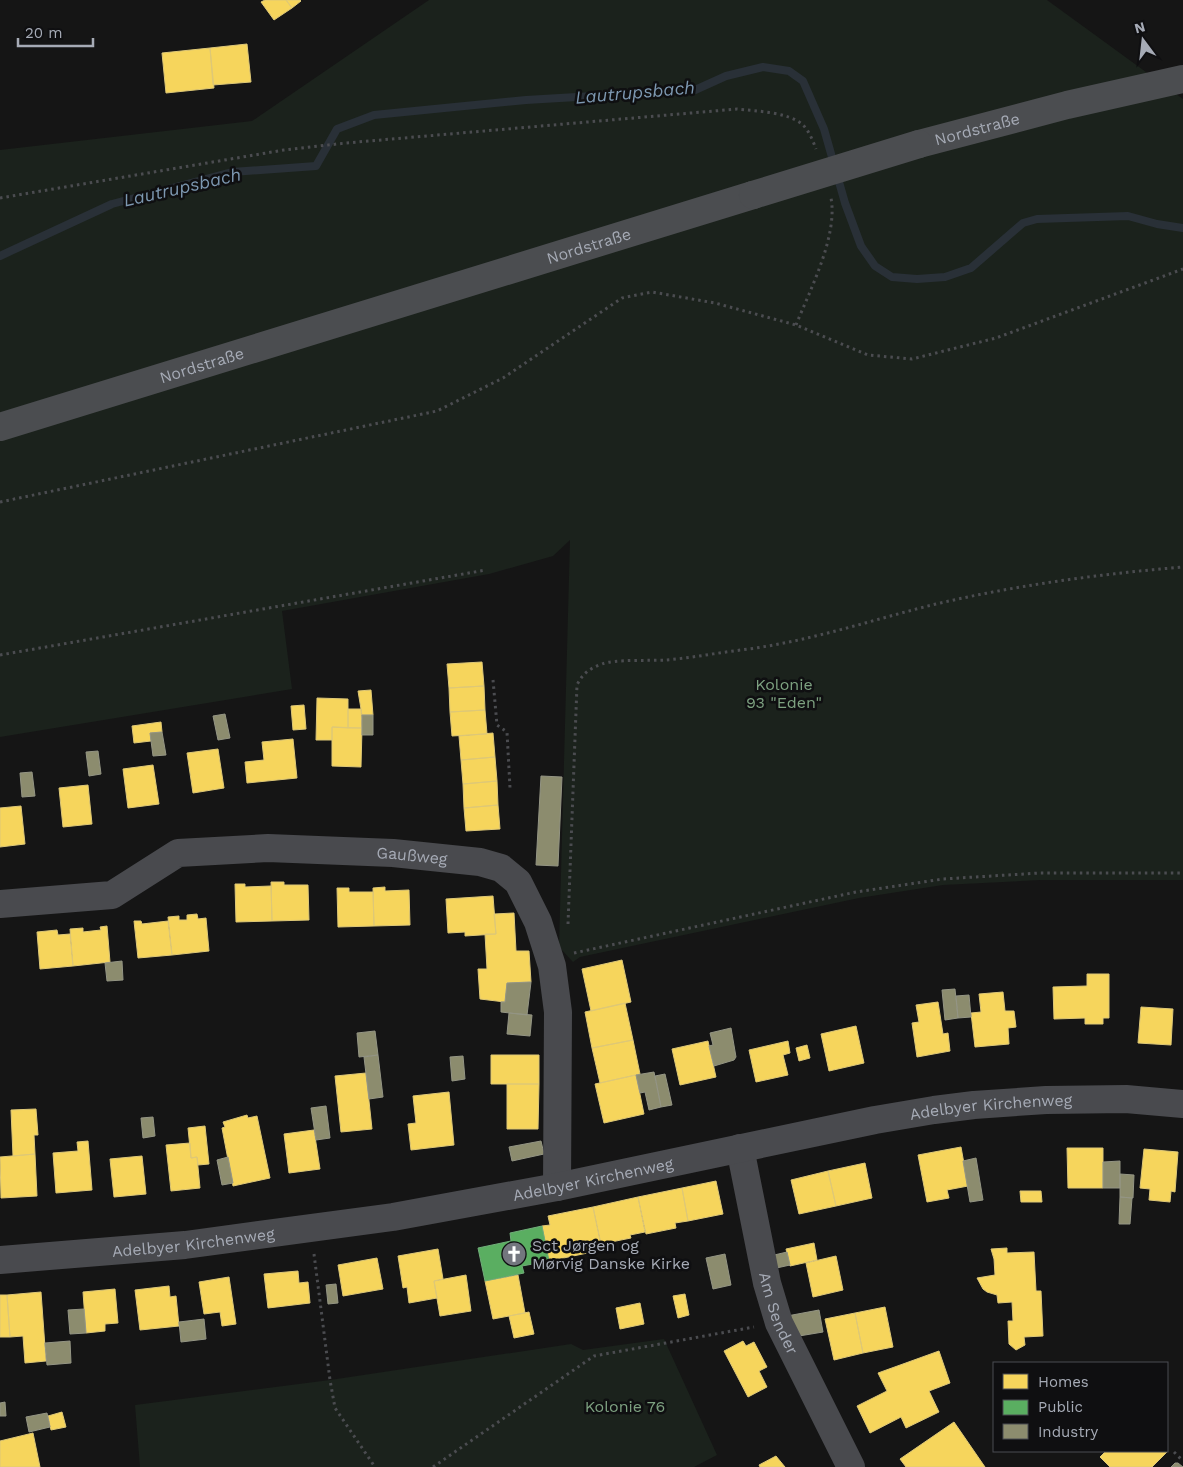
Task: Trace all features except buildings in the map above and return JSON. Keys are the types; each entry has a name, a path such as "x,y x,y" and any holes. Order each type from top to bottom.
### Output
{"main road":[{"name":"Nordstraße","path":"0,427 919,144 1067,104 1183,80"}],"street":[{"name":"Gaußweg","path":"0,904 112,895 178,853 268,848 393,853 480,862 501,868 518,882 538,922 552,966 558,1012 557,1187"},
{"name":"Adelbyer Kirchenweg","path":"0,1260 185,1245 393,1218 557,1187 875,1120 974,1105 1046,1100 1126,1099 1183,1104"},
{"name":"Am Sender","path":"740,1148 767,1283 779,1323 850,1467"}],"path":[{"path":"0,198 284,150 362,141 737,109"},
{"path":"0,502 437,411 503,378 622,298 652,292 715,303 796,325 868,354 912,359 996,338 1183,269"},
{"path":"568,925 577,685 581,676 591,669 604,663 677,658 745,650 816,636 936,604 1004,590 1134,571 1183,567"},
{"path":"0,655 486,570"},
{"path":"493,680 497,725 507,732 510,788"},
{"path":"552,966 567,955 856,892 943,878 1040,873 1183,873"},
{"path":"310,1229 335,1408 374,1467"},
{"path":"433,1467 594,1356 779,1323"},
{"path":"1174,1452 1183,1461"}],"green space":[{"name":"Kolonie 93 \"Eden\"","path":"429,0 1047,0 1183,99 1183,880 1040,880 943,885 859,898 580,957 573,962 559,947 570,540 553,556 489,574 282,611 292,689 0,737 0,150 252,121"},
{"name":"Kolonie 76","path":"664,1339 717,1455 694,1467 140,1467 135,1405 330,1380 571,1344 583,1350"}],"waterway":[{"name":"Lautrupsbach","path":"0,256 112,204 232,172 316,166 337,129 374,115 526,100 695,90 726,76 763,67 789,71 803,81 824,129 845,203 861,246 875,266 892,277 917,279 945,277 971,268 1023,223 1037,219 1128,216 1157,224 1183,228"}],"place":[{"name":"Sct Jørgen og Mørvig Danske Kirke","path":"514,1254"}]}
